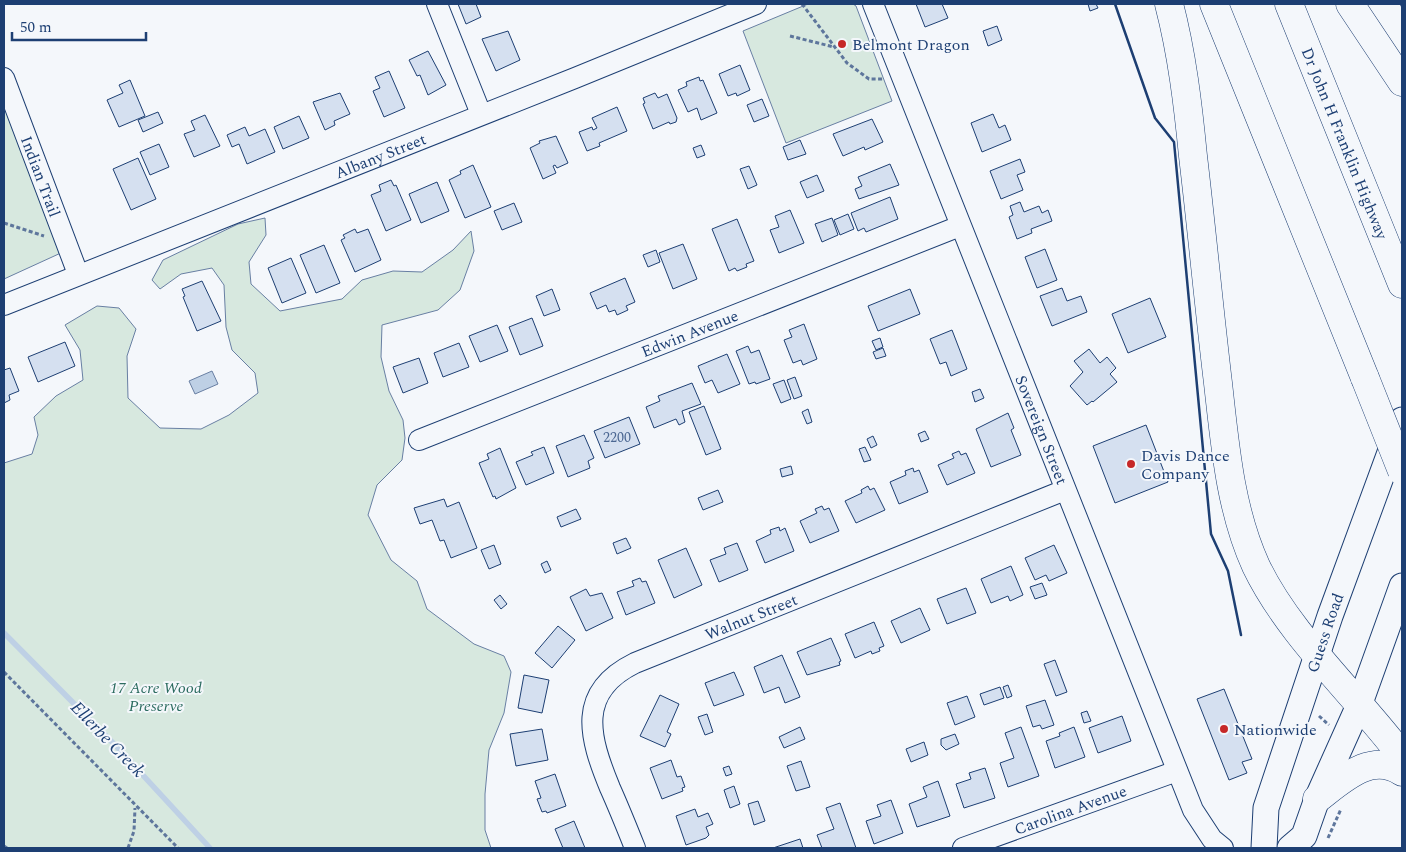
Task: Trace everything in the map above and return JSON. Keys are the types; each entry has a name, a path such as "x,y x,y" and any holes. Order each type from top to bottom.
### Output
{"highway":[{"path":"1169,4 1188,110 1224,439 1236,503 1258,569 1272,595 1317,654 1360,703 1402,756"},
{"path":"1214,4 1402,471"},
{"name":"Dr John H Franklin Highway","path":"1289,4 1402,284"},
{"path":"1350,4 1402,82"},
{"path":"1317,799 1349,774 1364,767 1382,764 1394,767 1402,772"}],"main road":[{"name":"Guess Road","path":"1264,848 1266,808 1317,654 1402,420"},
{"path":"1290,848 1304,836 1317,799 1360,703 1402,586"}],"street":[{"path":"437,4 481,114"},
{"name":"Albany Street","path":"4,305 756,4"},
{"name":"Sovereign Street","path":"873,4 1177,771 1201,825 1223,848"},
{"name":"Indian Trail","path":"4,78 78,274"},
{"name":"Edwin Avenue","path":"419,440 960,226"},
{"name":"Walnut Street","path":"635,848 604,772 591,728 592,712 596,698 614,675 634,663 1066,490"},
{"name":"Carolina Avenue","path":"963,848 1177,771"}],"path":[{"path":"802,4 847,63 869,79 901,76"},
{"path":"790,36 835,47"},
{"path":"4,223 67,242"},
{"path":"4,672 135,807 178,848"},
{"path":"1303,700 1344,740"},
{"path":"128,848 134,831 135,807"}],"green space":[{"path":"808,4 853,4 856,6 892,101 786,143 743,31"},
{"path":"4,104 63,252 4,279"},
{"name":"17 Acre Wood Preserve","path":"265,218 266,235 249,262 251,284 280,311 342,299 362,280 393,271 422,272 453,250 471,231 474,251 460,290 438,310 382,325 381,357 389,391 403,420 405,438 402,460 377,485 368,515 391,560 417,581 427,609 474,644 504,656 511,672 504,713 489,750 485,794 485,830 491,848 4,848 4,463 32,454 38,435 34,417 56,396 83,380 80,350 65,325 97,306 119,308 136,329 127,356 128,398 160,428 201,429 229,415 258,393 255,373 232,350 226,327 224,285 212,268 181,274 160,289 152,280 163,260 238,224"}],"water":[{"path":"212,371 218,384 195,394 189,381"}],"building":[{"path":"458,4 476,4 481,17 466,24"},
{"path":"916,4 942,4 948,18 925,27"},
{"path":"1088,4 1096,4 1098,8 1090,11"},
{"path":"997,26 1002,40 988,46 983,31"},
{"path":"508,31 520,60 496,71 482,39"},
{"path":"428,51 446,85 428,95 420,75 417,76 409,60"},
{"path":"740,65 750,90 737,96 736,93 728,96 719,74"},
{"path":"389,71 405,108 384,117 373,91 380,88 375,77"},
{"path":"699,77 700,81 703,80 717,113 701,120 697,108 688,112 678,90 687,86 686,82"},
{"path":"130,80 145,116 119,127 107,100 123,93 119,85"},
{"path":"340,93 350,114 334,121 335,125 325,130 313,102"},
{"path":"655,93 658,98 667,94 677,118 676,122 670,124 669,122 653,129 643,104 645,103 643,98"},
{"path":"762,99 769,116 754,122 747,105"},
{"path":"617,107 627,131 599,143 600,146 587,151 579,132 592,127 593,130 597,128 592,118"},
{"path":"158,112 163,123 143,132 138,120"},
{"path":"993,114 999,128 1005,125 1011,140 982,152 971,123"},
{"path":"205,115 220,146 194,157 184,134 195,130 191,121"},
{"path":"299,116 309,138 283,149 274,127"},
{"path":"872,119 883,142 865,150 864,147 843,156 833,134"},
{"path":"245,127 249,136 265,129 275,152 247,164 239,144 232,147 227,135"},
{"path":"556,136 568,163 557,168 555,165 553,166 556,173 543,179 530,148 540,143 539,141"},
{"path":"800,140 806,154 788,160 783,147"},
{"path":"159,144 169,167 150,175 140,152"},
{"path":"701,145 705,155 697,158 693,148"},
{"path":"138,158 156,199 131,210 113,169"},
{"path":"1020,159 1025,172 1017,175 1023,190 1001,199 990,171"},
{"path":"890,164 899,185 859,199 855,189 862,186 858,177"},
{"path":"473,165 491,207 465,218 449,180 461,174 460,171"},
{"path":"749,166 757,185 748,189 740,169"},
{"path":"817,175 824,191 807,198 800,182"},
{"path":"391,180 394,186 396,185 411,220 386,231 371,195 381,191 379,185"},
{"path":"437,182 449,211 421,223 409,194"},
{"path":"890,197 898,219 866,232 864,228 858,231 851,213"},
{"path":"1020,202 1024,212 1039,206 1042,213 1048,210 1052,221 1031,229 1032,233 1017,239 1009,217 1013,215 1010,206"},
{"path":"514,203 522,222 502,230 494,211"},
{"path":"790,210 804,243 779,253 770,230 779,227 775,216"},
{"path":"848,214 854,229 840,235 834,220"},
{"path":"832,218 838,235 822,242 815,224"},
{"path":"737,219 754,261 746,264 747,267 737,271 735,268 729,271 712,229"},
{"path":"355,229 357,233 368,229 381,260 355,272 341,240 345,238 343,235"},
{"path":"683,244 697,279 673,289 659,253"},
{"path":"324,245 340,283 316,293 300,255"},
{"path":"1045,249 1057,280 1037,288 1025,257"},
{"path":"656,250 660,262 648,267 643,255"},
{"path":"291,258 306,293 282,303 268,268"},
{"path":"625,278 635,302 626,306 628,310 617,315 615,310 609,312 606,305 597,309 590,293"},
{"path":"202,281 221,321 197,331 183,297 185,296 182,289"},
{"path":"1062,288 1067,301 1081,296 1087,312 1052,326 1040,296"},
{"path":"552,289 560,310 544,316 536,296"},
{"path":"910,289 920,314 878,331 868,306"},
{"path":"1150,298 1166,337 1128,353 1112,314"},
{"path":"532,318 543,346 520,355 509,327"},
{"path":"804,324 817,359 803,365 801,360 793,363 784,340 792,337 789,330"},
{"path":"497,325 508,351 480,362 469,336"},
{"path":"952,330 967,369 951,376 946,362 940,364 930,339"},
{"path":"880,338 883,347 876,350 872,341"},
{"path":"65,342 75,366 38,382 28,357"},
{"path":"459,343 469,367 443,377 434,353"},
{"path":"748,346 751,353 759,350 770,379 756,384 755,382 749,384 736,351"},
{"path":"883,348 886,356 876,359 873,352"},
{"path":"1089,349 1100,363 1107,357 1116,368 1110,374 1117,382 1087,405 1070,386 1083,372 1074,361"},
{"path":"727,354 740,384 718,393 712,380 705,383 698,366"},
{"path":"419,358 428,383 403,393 393,367"},
{"path":"10,368 19,391 9,395 10,400 4,403 4,370"},
{"path":"795,377 802,396 794,399 787,380"},
{"path":"784,380 791,399 781,403 773,384"},
{"path":"692,383 701,404 682,411 685,422 679,425 676,419 654,428 646,407 660,401 658,396"},
{"path":"980,389 984,398 975,402 972,392"},
{"path":"704,406 721,449 706,455 689,412"},
{"path":"808,409 812,422 807,424 802,412"},
{"path":"1008,413 1014,428 1011,430 1021,455 991,467 976,429"},
{"path":"629,417 640,444 605,458 594,431"},
{"name":"Davis Dance Company","path":"1146,425 1168,482 1115,503 1093,446"},
{"path":"925,431 929,439 921,442 918,434"},
{"path":"584,435 594,458 588,461 590,468 568,477 556,446"},
{"path":"873,436 877,445 871,448 867,439"},
{"path":"544,447 554,473 526,485 516,462 533,455 531,452"},
{"path":"865,447 871,460 864,462 859,449"},
{"path":"500,448 516,488 496,499 495,496 493,497 479,463 489,459 487,454"},
{"path":"959,451 961,455 966,453 975,473 947,485 938,465 954,458 952,454"},
{"path":"791,466 793,474 782,477 780,469"},
{"path":"913,468 914,472 919,470 928,492 899,504 890,482 906,475 905,471"},
{"path":"868,486 870,490 874,488 885,510 856,523 845,501 862,493 861,490"},
{"path":"718,490 723,502 703,510 698,498"},
{"path":"444,499 447,507 459,502 477,548 451,558 444,540 440,541 432,520 420,524 414,508"},
{"path":"822,506 824,510 829,508 839,531 810,543 800,521 817,513 815,509"},
{"path":"576,509 581,519 561,527 557,517"},
{"path":"779,527 780,531 785,528 794,551 765,563 756,541 771,534 770,530"},
{"path":"626,538 631,548 617,554 613,543"},
{"path":"737,543 748,570 719,582 710,560 726,554 724,548"},
{"path":"494,545 501,564 489,569 481,550"},
{"path":"1054,545 1067,573 1049,581 1046,575 1035,580 1025,558"},
{"path":"686,548 702,585 674,598 658,560"},
{"path":"547,561 551,570 545,573 541,564"},
{"path":"1011,566 1023,595 1010,601 1008,596 991,603 981,579"},
{"path":"640,578 642,582 646,581 655,603 626,615 617,592 634,586 632,581"},
{"path":"1042,583 1047,595 1035,599 1030,587"},
{"path":"966,588 976,613 947,624 937,599"},
{"path":"586,589 590,596 602,593 613,618 586,631 570,597"},
{"path":"500,595 507,604 501,609 494,600"},
{"path":"920,608 930,630 901,643 891,621"},
{"path":"874,622 884,646 879,648 880,651 872,654 871,651 855,658 845,634"},
{"path":"558,626 575,640 552,668 535,653"},
{"path":"831,638 841,661 839,662 840,665 807,675 797,652"},
{"path":"782,655 800,697 785,703 779,687 764,693 754,667"},
{"path":"1055,660 1067,692 1056,696 1044,664"},
{"path":"734,672 744,695 714,706 705,683"},
{"path":"524,675 549,680 542,713 518,708"},
{"path":"1008,685 1012,696 1007,698 1003,687"},
{"path":"1000,687 1004,698 984,705 980,694"},
{"name":"Nationwide","path":"1224,689 1252,759 1242,762 1247,773 1229,780 1197,699"},
{"path":"660,695 679,704 667,732 671,734 665,747 640,736"},
{"path":"967,696 975,717 955,725 947,703"},
{"path":"1045,700 1054,725 1042,729 1040,725 1033,727 1026,706"},
{"path":"1087,711 1091,721 1084,723 1081,713"},
{"path":"707,714 713,732 705,735 698,717"},
{"path":"1122,716 1131,741 1098,753 1089,728"},
{"path":"800,727 805,739 784,748 779,737"},
{"path":"1021,727 1039,776 1008,787 1000,763 1014,758 1005,733"},
{"path":"1074,727 1085,757 1055,768 1046,741 1060,736 1059,733"},
{"path":"542,729 548,760 516,766 510,734"},
{"path":"955,734 959,744 946,750 941,745 941,739"},
{"path":"924,742 928,755 911,762 906,749"},
{"path":"671,760 677,777 681,776 685,787 682,788 683,791 662,799 650,768"},
{"path":"801,761 810,787 796,791 787,766"},
{"path":"729,766 732,774 726,776 723,768"},
{"path":"985,768 995,798 964,808 956,784 971,779 969,773"},
{"path":"555,774 566,806 547,813 546,811 542,812 537,799 541,798 535,781"},
{"path":"938,781 950,816 917,827 909,804 927,797 923,787"},
{"path":"734,786 740,804 730,808 724,790"},
{"path":"891,800 903,833 874,844 866,821 881,816 877,805"},
{"path":"758,801 765,821 754,825 748,804"},
{"path":"840,803 856,848 822,848 817,835 834,829 826,808"},
{"path":"695,809 698,817 708,813 713,824 706,827 709,835 706,838 686,845 676,816"},
{"path":"574,821 585,848 563,848 555,829"},
{"path":"800,839 803,848 773,848"}],"waterway":[{"name":"Ellerbe Creek","path":"4,633 116,746 210,848"}],"wall":[{"path":"1115,4 1155,118 1174,142 1211,534 1228,571 1241,635"}],"place":[{"name":"Belmont Dragon","path":"842,44"},
{"name":"Davis Dance Company","path":"1131,464"},
{"name":"Nationwide","path":"1224,729"}]}
